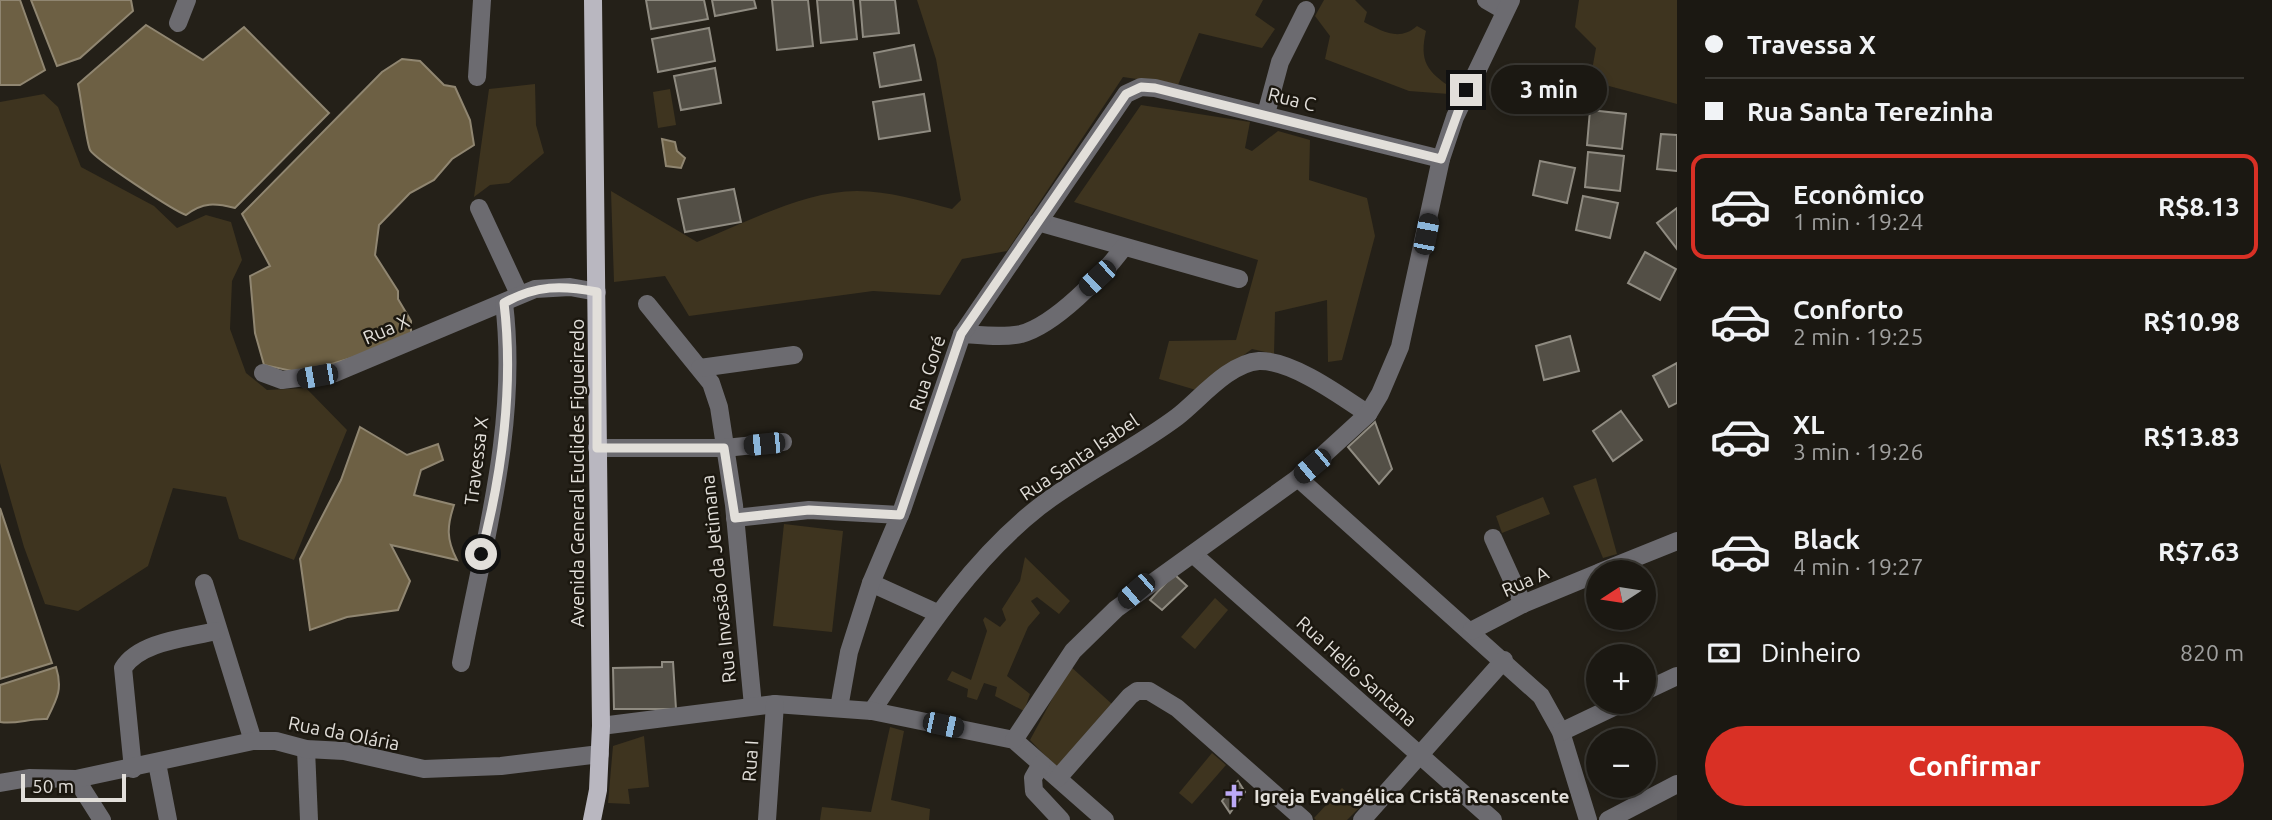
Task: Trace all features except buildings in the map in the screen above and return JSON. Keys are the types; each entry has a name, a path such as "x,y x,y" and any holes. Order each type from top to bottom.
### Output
{"main road":[{"name":"Avenida General Euclides Figueiredo","path":"592,820 601,726 593,0"}],"street":[{"path":"177,23 187,0"},
{"path":"477,77 482,0"},
{"path":"1014,740 1073,651 1136,591 1193,554 1298,478 1368,414 1384,387 1400,347 1441,159 1466,90 1508,6 1486,0"},
{"path":"1266,114 1280,62 1306,10"},
{"name":"Rua C","path":"1132,90 1155,88 1441,159"},
{"name":"Rua Goré","path":"839,708 849,652 871,583 900,515 961,334 1122,97 1132,90"},
{"path":"479,208 512,299"},
{"path":"1038,222 1239,279"},
{"path":"961,334 1006,336 1039,327 1083,291 1124,247"},
{"name":"Rua X","path":"263,373 282,380 335,373 535,289 560,286 597,292"},
{"name":"Travessa X","path":"461,663 498,473 512,299"},
{"name":"Rua Invasão da Jetimana","path":"647,304 700,368 715,392 735,518 753,706"},
{"path":"700,368 794,355"},
{"name":"Rua Santa Isabel","path":"872,711 937,613 1006,537 1036,510 1175,419 1244,365 1267,361 1324,386 1368,414"},
{"path":"597,448 724,448 783,442"},
{"path":"1298,478 1541,696 1562,732 1588,820"},
{"path":"735,518 809,510 900,515"},
{"path":"1493,538 1523,604"},
{"name":"Rua A","path":"1631,560 1677,541"},
{"name":"Rua Helio Santana","path":"1193,554 1493,820"},
{"name":"Rua A","path":"1471,631 1523,604 1586,578"},
{"path":"204,583 216,631 253,741"},
{"path":"871,583 937,613"},
{"path":"133,769 123,668 128,660 148,649 216,631"},
{"path":"1362,820 1504,660"},
{"path":"1656,686 1677,676"},
{"path":"1058,778 1130,696 1137,691 1149,691 1177,708 1304,820"},
{"path":"601,726 775,704 872,711 1014,740 1105,820"},
{"name":"Rua I","path":"767,820 775,704"},
{"path":"1562,732 1599,714"},
{"name":"Rua da Olária","path":"0,783 29,778 76,779 133,769 253,741 276,741 306,749 344,751 395,765 442,769 500,766 600,754"},
{"path":"306,749 309,820"},
{"path":"157,763 167,820"},
{"path":"1041,764 1033,778 1034,791 1061,820"},
{"path":"76,779 102,820"},
{"path":"1608,820 1677,784"}],"shaded area":[{"path":"0,0 20,0 45,70 20,85 0,85"},
{"path":"31,0 131,0 133,11 80,58 57,66"},
{"path":"917,0 1263,0 1255,15 1275,29 1262,48 1199,33 1178,85 1123,77 1007,251 962,259 940,295 873,291 689,316 665,276 614,282 611,191 697,242 775,209 837,192 881,193 952,209 961,200 936,59"},
{"path":"1324,0 1355,0 1367,12 1364,22 1390,33 1404,33 1417,26 1426,31 1424,50 1427,65 1436,77 1452,88 1449,94 1409,91 1325,59 1330,36 1315,16"},
{"path":"1579,0 1677,0 1677,104 1590,81 1596,48 1575,27"},
{"path":"146,25 203,60 244,27 329,113 235,208 209,205 186,215 135,184 90,150 78,84"},
{"path":"402,59 420,61 444,85 455,87 470,120 474,145 452,159 434,180 410,193 379,225 375,255 398,291 398,299 411,321 411,334 355,357 301,373 264,365 255,333 250,276 270,266 242,214 382,72"},
{"path":"535,84 536,125 544,153 509,183 490,185 474,197 489,89"},
{"path":"670,89 676,125 658,128 653,92"},
{"path":"44,94 58,107 81,167 154,206 177,228 206,215 231,222 242,260 232,281 230,329 246,373 267,390 306,388 347,430 294,560 239,539 226,497 173,488 148,566 78,611 45,604 24,547 0,463 0,102"},
{"path":"1141,105 1250,122 1245,148 1252,151 1278,131 1310,140 1309,180 1367,198 1375,236 1342,360 1328,362 1327,300 1275,312 1274,354 1252,349 1196,390 1159,379 1169,341 1236,340 1258,260 1074,202"},
{"path":"662,139 675,142 677,151 685,158 681,168 666,166"},
{"path":"360,427 407,455 438,444 443,460 421,470 414,495 454,505 449,532 457,560 391,545 410,581 398,610 347,617 310,630 300,559 341,480"},
{"path":"1596,478 1617,554 1603,558 1573,486"},
{"path":"1543,497 1550,514 1502,533 1496,516"},
{"path":"0,508 52,663 0,679"},
{"path":"784,524 843,531 832,632 773,626"},
{"path":"1025,557 1070,601 1059,614 1037,597 1031,601 1040,613 1028,627 1007,676 1030,694 1024,711 995,696 997,687 984,683 977,700 967,697 968,689 947,680 952,671 971,680 987,631 983,620 985,617 1000,627 1006,620 1002,609 1020,581"},
{"path":"1215,598 1228,610 1195,649 1181,637"},
{"path":"1070,666 1113,705 1057,768 1030,740"},
{"path":"56,667 58,694 47,719 0,722 0,685"},
{"path":"890,727 904,731 891,800 930,809 929,820 820,820 822,807 871,812"},
{"path":"644,736 649,787 628,789 630,804 608,803 613,746"},
{"path":"1212,753 1226,765 1192,804 1179,793"},
{"path":"1342,788 1361,806 1347,820 1316,820 1314,818"}],"place":[{"name":"Igreja Evangélica Cristã Renascente","path":"1234,796"}],"route":[{"path":"481,554 498,473 503,424 507,346 504,303 519,295 535,289 560,286 597,292 597,448 724,448 735,518 809,510 900,515 961,334 1122,97 1141,87 1155,88 1441,159 1466,90"}]}
